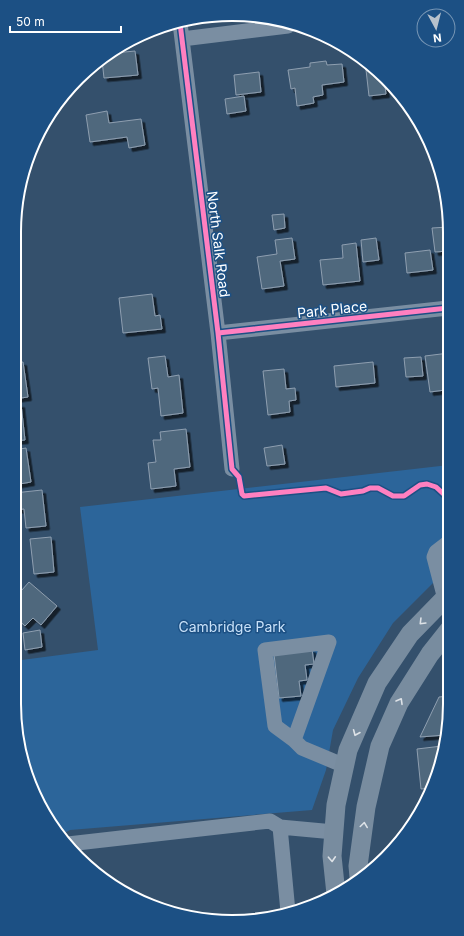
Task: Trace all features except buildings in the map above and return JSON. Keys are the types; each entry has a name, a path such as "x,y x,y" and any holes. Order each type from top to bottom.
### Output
{"main road":[{"path":"335,888 332,856 336,805 348,750 377,683 410,634 443,600"},
{"path":"359,872 358,866 366,807 380,746 399,703 430,654 443,638"}],"street":[{"name":"North Salk Road","path":"181,27 218,333 232,469"},
{"path":"182,39 281,27"},
{"name":"Park Place","path":"218,333 443,309"},
{"path":"443,547 436,552 434,557 443,584"},
{"path":"294,740 329,642 265,650 275,726 302,748 345,766"},
{"path":"73,843 270,822 280,827 334,832"},
{"path":"280,827 288,908"}],"green space":[{"name":"Cambridge Park","path":"443,466 443,573 393,623 358,678 333,730 326,770 312,810 70,830 65,833 49,810 37,785 28,759 21,718 21,660 98,650 80,507"}],"cycle path":[{"path":"181,27 218,333 232,469 239,477 242,494 244,496 326,488 341,494 363,491 370,488 378,488 393,496 404,496 420,485 427,484 436,487 443,493"},
{"path":"218,333 443,309"}]}
